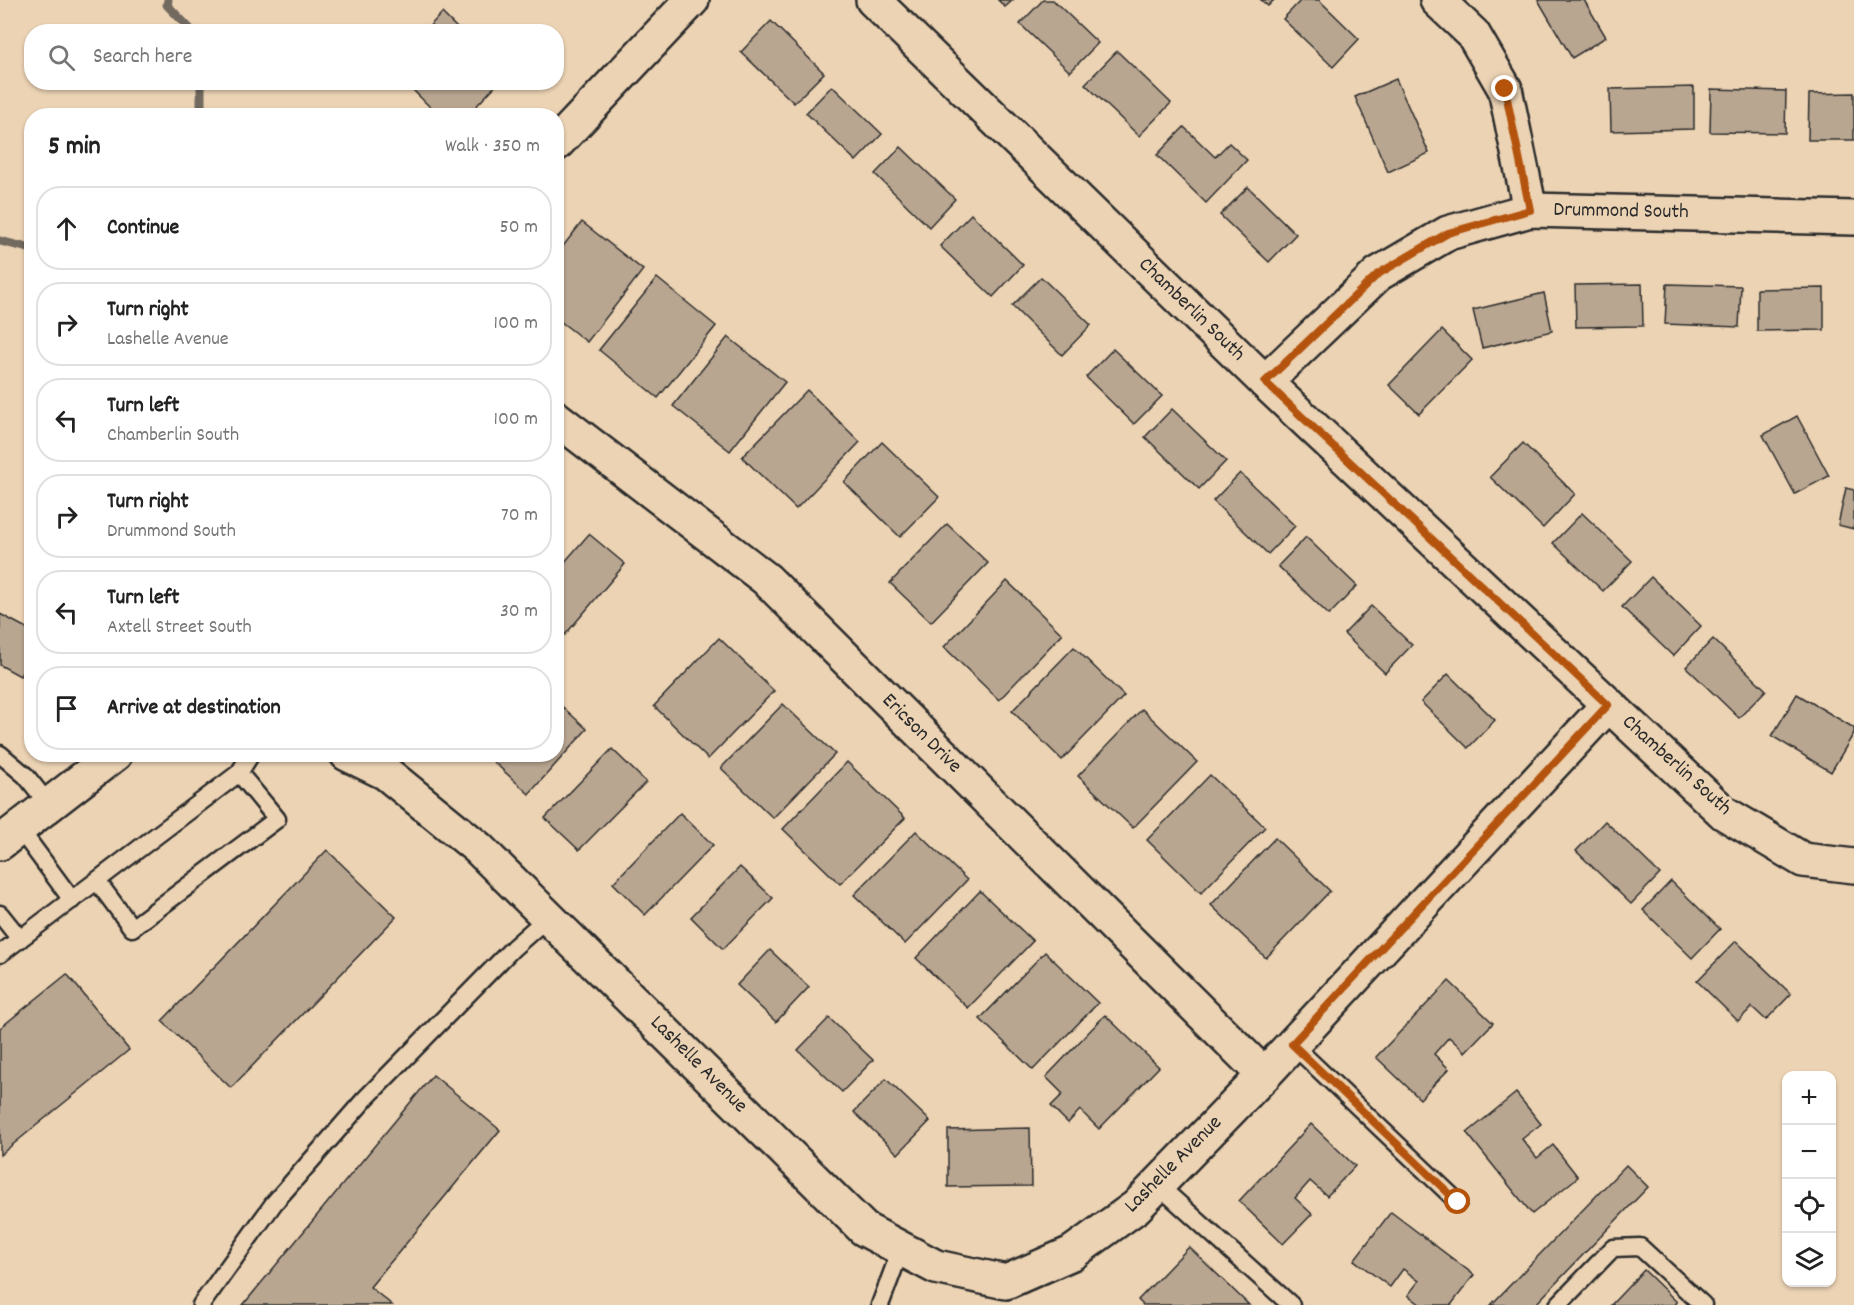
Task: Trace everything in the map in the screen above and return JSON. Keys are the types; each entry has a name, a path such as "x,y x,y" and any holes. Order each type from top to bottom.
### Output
{"street":[{"path":"564,136 692,0"},
{"name":"Chamberlin South","path":"873,0 1265,382 1724,813 1803,860 1854,866"},
{"path":"1437,0 1473,34 1505,89 1530,210"},
{"name":"Drummond South","path":"1265,382 1378,274 1448,233 1530,210 1854,218"},
{"name":"Ericson Drive","path":"564,424 766,579 1264,1075"},
{"name":"Lashelle Avenue","path":"364,762 386,772 478,848 864,1229 936,1267 1008,1293 1072,1253 1136,1207 1264,1075 1608,705"},
{"path":"10,835 105,762"}],"lane":[{"path":"0,754 26,776 49,805"},
{"path":"0,954 239,773 246,762"},
{"path":"97,881 132,928 277,819 239,773"},
{"path":"10,835 72,900"},
{"path":"0,914 20,939"},
{"path":"201,1305 274,1203 364,1099 513,948 548,917"},
{"path":"1292,1044 1458,1202"},
{"path":"1157,1185 1291,1305"},
{"path":"1558,1305 1613,1248 1640,1246 1695,1302"},
{"path":"880,1305 901,1249"}],"building":[{"path":"998,0 1013,0 1005,7"},
{"path":"1043,0 1053,0 1098,43 1070,72 1020,24"},
{"path":"1261,0 1274,0 1268,6"},
{"path":"1301,0 1319,0 1359,39 1333,67 1283,19"},
{"path":"1538,0 1584,0 1606,37 1572,58"},
{"path":"442,13 453,24 432,24"},
{"path":"771,21 824,73 794,103 741,52"},
{"path":"1117,51 1171,103 1139,136 1085,84"},
{"path":"1396,79 1429,153 1388,172 1355,97"},
{"path":"832,86 882,134 856,161 806,113"},
{"path":"1694,87 1694,129 1611,131 1610,89"},
{"path":"1711,89 1786,91 1785,133 1710,132"},
{"path":"413,90 491,90 475,108 431,108"},
{"path":"1854,93 1854,140 1808,140 1809,94"},
{"path":"1184,127 1215,157 1229,143 1247,160 1206,203 1157,155"},
{"path":"901,147 955,199 929,227 875,174"},
{"path":"1248,187 1296,234 1269,262 1220,215"},
{"path":"971,214 1023,265 993,297 940,246"},
{"path":"582,222 643,270 587,342 564,324 564,245"},
{"path":"1041,277 1091,325 1062,355 1012,306"},
{"path":"657,278 716,326 658,398 599,350"},
{"path":"1642,284 1643,326 1576,327 1575,285"},
{"path":"1667,284 1741,286 1739,327 1665,324"},
{"path":"1824,288 1824,330 1757,331 1757,289"},
{"path":"1544,293 1552,331 1482,348 1473,310"},
{"path":"1442,330 1472,360 1419,414 1389,385"},
{"path":"728,337 785,382 730,451 673,406"},
{"path":"1113,349 1162,396 1134,424 1086,377"},
{"path":"807,390 860,442 796,509 742,457"},
{"path":"1172,409 1226,461 1199,489 1145,437"},
{"path":"1797,416 1829,476 1795,494 1763,435"},
{"path":"882,442 939,497 900,537 844,482"},
{"path":"1523,443 1575,494 1543,528 1490,477"},
{"path":"1240,473 1295,526 1268,554 1213,501"},
{"path":"1846,488 1854,490 1854,529 1838,525"},
{"path":"1582,513 1632,561 1603,591 1553,543"},
{"path":"947,524 988,563 931,622 890,583"},
{"path":"589,534 625,564 565,635 564,634 564,563"},
{"path":"1306,537 1357,586 1329,615 1278,566"},
{"path":"1651,577 1701,626 1673,656 1622,607"},
{"path":"1007,581 1062,634 999,700 944,647"},
{"path":"1371,606 1412,645 1385,673 1344,634"},
{"path":"0,614 24,627 24,669 20,676 0,665"},
{"path":"719,638 774,691 708,759 654,706"},
{"path":"1713,639 1766,690 1739,718 1686,667"},
{"path":"1074,647 1124,696 1062,760 1012,711"},
{"path":"1448,674 1495,720 1468,748 1421,702"},
{"path":"1797,694 1854,728 1854,733 1831,772 1772,736"},
{"path":"783,704 835,754 773,818 721,768"},
{"path":"564,708 587,729 564,755"},
{"path":"1142,709 1197,762 1133,828 1078,776"},
{"path":"612,749 646,782 579,850 545,818"},
{"path":"494,762 558,762 529,794"},
{"path":"847,762 905,818 840,884 783,829"},
{"path":"1210,775 1265,827 1201,893 1147,840"},
{"path":"680,813 713,845 645,915 613,883"},
{"path":"1605,821 1660,874 1631,904 1576,851"},
{"path":"916,831 967,880 905,944 854,895"},
{"path":"1275,838 1330,891 1266,958 1211,905"},
{"path":"327,850 396,917 231,1088 162,1021"},
{"path":"740,867 773,898 723,949 691,917"},
{"path":"1671,881 1720,929 1692,958 1643,910"},
{"path":"980,891 1033,941 968,1008 916,958"},
{"path":"1736,941 1791,994 1766,1020 1752,1007 1738,1021 1697,981"},
{"path":"770,950 809,987 776,1022 737,985"},
{"path":"1045,952 1098,1003 1033,1070 980,1019"},
{"path":"67,974 129,1050 0,1155 0,1028"},
{"path":"1449,981 1493,1023 1465,1052 1449,1037 1434,1054 1449,1069 1420,1099 1376,1057"},
{"path":"1105,1015 1159,1067 1099,1129 1080,1110 1068,1123 1051,1106 1063,1094 1046,1077"},
{"path":"829,1018 873,1060 842,1092 798,1050"},
{"path":"433,1075 500,1130 370,1287 392,1305 243,1305"},
{"path":"886,1079 930,1121 898,1154 854,1112"},
{"path":"1516,1093 1541,1124 1522,1139 1537,1158 1553,1145 1578,1177 1532,1214 1467,1133"},
{"path":"1311,1124 1355,1166 1327,1196 1310,1181 1295,1198 1312,1214 1283,1244 1239,1201"},
{"path":"1030,1128 1031,1186 948,1187 948,1130"},
{"path":"1626,1165 1648,1187 1535,1305 1491,1305"},
{"path":"1391,1212 1474,1275 1451,1305 1421,1305 1408,1295 1419,1281 1403,1269 1390,1287 1354,1260"},
{"path":"1189,1247 1249,1305 1143,1305 1138,1300"},
{"path":"1644,1270 1677,1302 1675,1305 1611,1305"}],"waterway":[{"path":"168,0 167,5 185,24"},
{"path":"201,90 201,108"},
{"path":"0,241 24,247"}],"route":[{"path":"1458,1202 1292,1044 1608,705 1265,382 1378,274 1448,233 1530,210 1505,89"}]}
